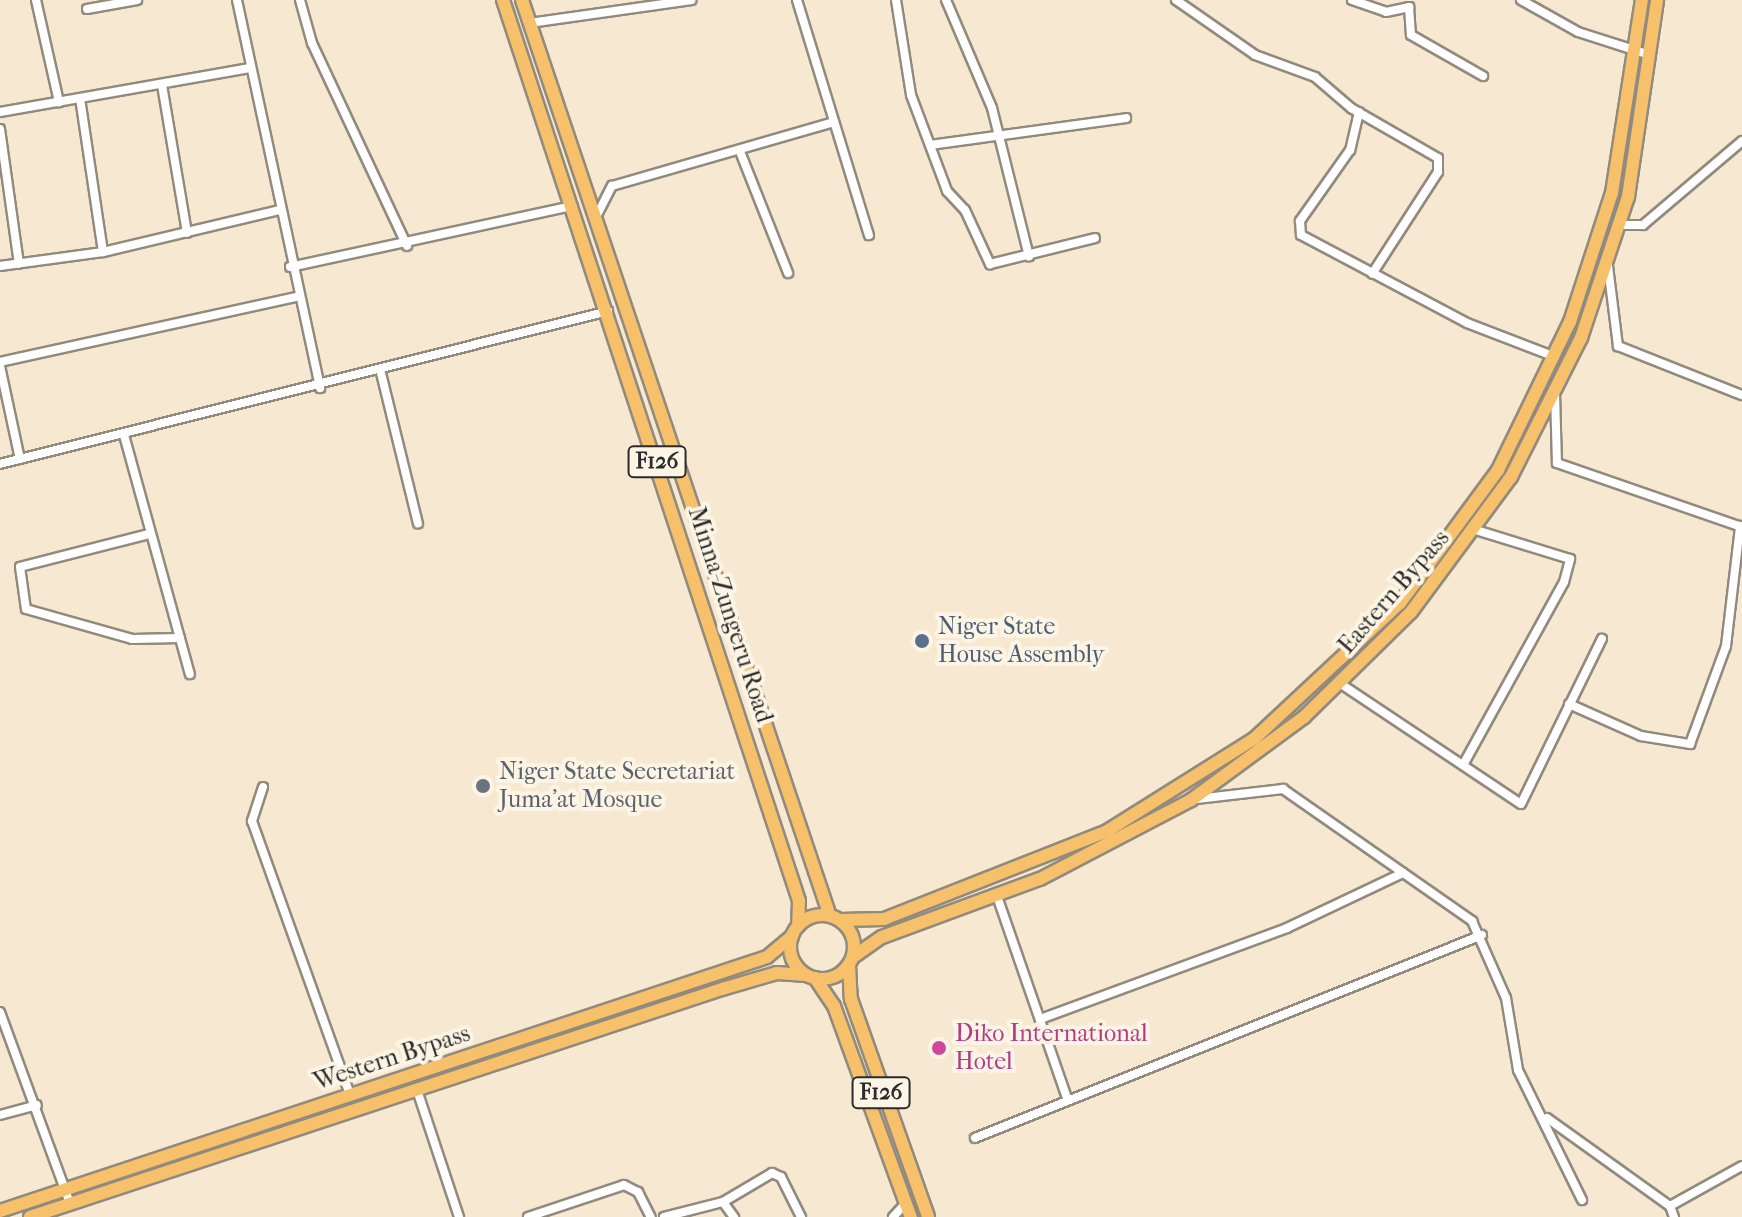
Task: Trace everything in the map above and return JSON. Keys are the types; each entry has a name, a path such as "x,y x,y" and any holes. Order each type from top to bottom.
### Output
{"main road":[{"name":"Minna-Zungeru Road","path":"503,0 609,311 799,901 795,931"},
{"name":"Minna-Zungeru Road","path":"522,0 597,215 674,462 835,918"},
{"name":"Eastern Bypass","path":"835,918 875,922 1034,865 1107,831 1255,738 1360,648 1448,543 1519,432 1555,357 1612,193 1642,0"},
{"name":"Eastern Bypass","path":"851,961 882,937 997,896 1114,844 1191,800 1341,684 1411,612 1476,530 1555,393 1608,265 1621,225 1657,0"},
{"path":"659,467 674,462"},
{"path":"795,931 835,918"},
{"name":"F126","path":"835,918 853,936 851,961 855,1014 928,1217"},
{"name":"F126","path":"795,931 792,958 811,976 834,1006 911,1217"},
{"name":"Western Bypass","path":"0,1211 767,957 795,931"},
{"path":"811,976 851,961"},
{"name":"Western Bypass","path":"30,1217 58,1213 70,1203 722,989 777,973 811,976"}],"street":[{"path":"36,0 59,102"},
{"path":"87,9 137,0"},
{"path":"237,0 296,297 320,388"},
{"path":"300,0 312,43 407,246"},
{"path":"530,23 691,0"},
{"path":"797,0 830,123 869,235"},
{"path":"896,0 911,95 930,145 990,264 1095,238"},
{"path":"946,0 998,133 1029,256"},
{"path":"1176,0 1255,55 1315,77 1359,112 1420,143 1439,162 1372,274"},
{"path":"1352,0 1386,12 1411,4 1411,35 1483,76"},
{"path":"1521,0 1650,55"},
{"path":"0,112 250,68"},
{"path":"162,85 187,233"},
{"path":"80,98 103,252"},
{"path":"1359,112 1350,150 1299,230 1372,274 1467,323 1555,357"},
{"path":"930,145 998,133 1126,118"},
{"path":"597,215 612,186 741,154 830,123"},
{"path":"0,129 19,264"},
{"path":"1621,225 1643,225 1742,141"},
{"path":"741,154 788,273"},
{"path":"290,267 407,246 573,206"},
{"path":"0,266 103,252 279,210"},
{"path":"1608,265 1618,346 1742,395"},
{"path":"20,459 0,364 296,297"},
{"path":"0,464 381,373 609,311"},
{"path":"381,373 418,524"},
{"path":"1555,393 1557,463 1741,526 1731,624 1685,748 1569,704"},
{"path":"124,435 190,674"},
{"path":"1463,765 1564,582 1570,559 1476,530"},
{"path":"149,534 20,567 26,609 132,639 180,638"},
{"path":"1731,624 1742,625"},
{"path":"1341,684 1521,804 1602,639"},
{"path":"263,787 252,821 350,1095"},
{"path":"1191,800 1283,789 1403,873 1482,935 1506,998 1518,1070 1546,1117 1582,1200"},
{"path":"1040,1019 1287,928 1403,873"},
{"path":"997,896 1066,1095"},
{"path":"975,1138 1066,1095 1482,935"},
{"path":"0,1012 3,1030 37,1105 70,1203"},
{"path":"417,1090 459,1217"},
{"path":"0,1115 37,1105"},
{"path":"1546,1117 1670,1206 1674,1217"},
{"path":"1670,1206 1742,1166"},
{"path":"664,1217 723,1202 778,1174 801,1217"},
{"path":"528,1217 624,1185 635,1188 651,1217"},
{"path":"51,1195 58,1213"},
{"path":"723,1202 734,1217"},
{"path":"893,1217 905,1204"}],"place":[{"name":"Niger State House Assembly","path":"922,641"},
{"name":"Niger State Secretariat Juma'at Mosque","path":"483,786"},
{"name":"Diko International Hotel","path":"939,1048"}]}
